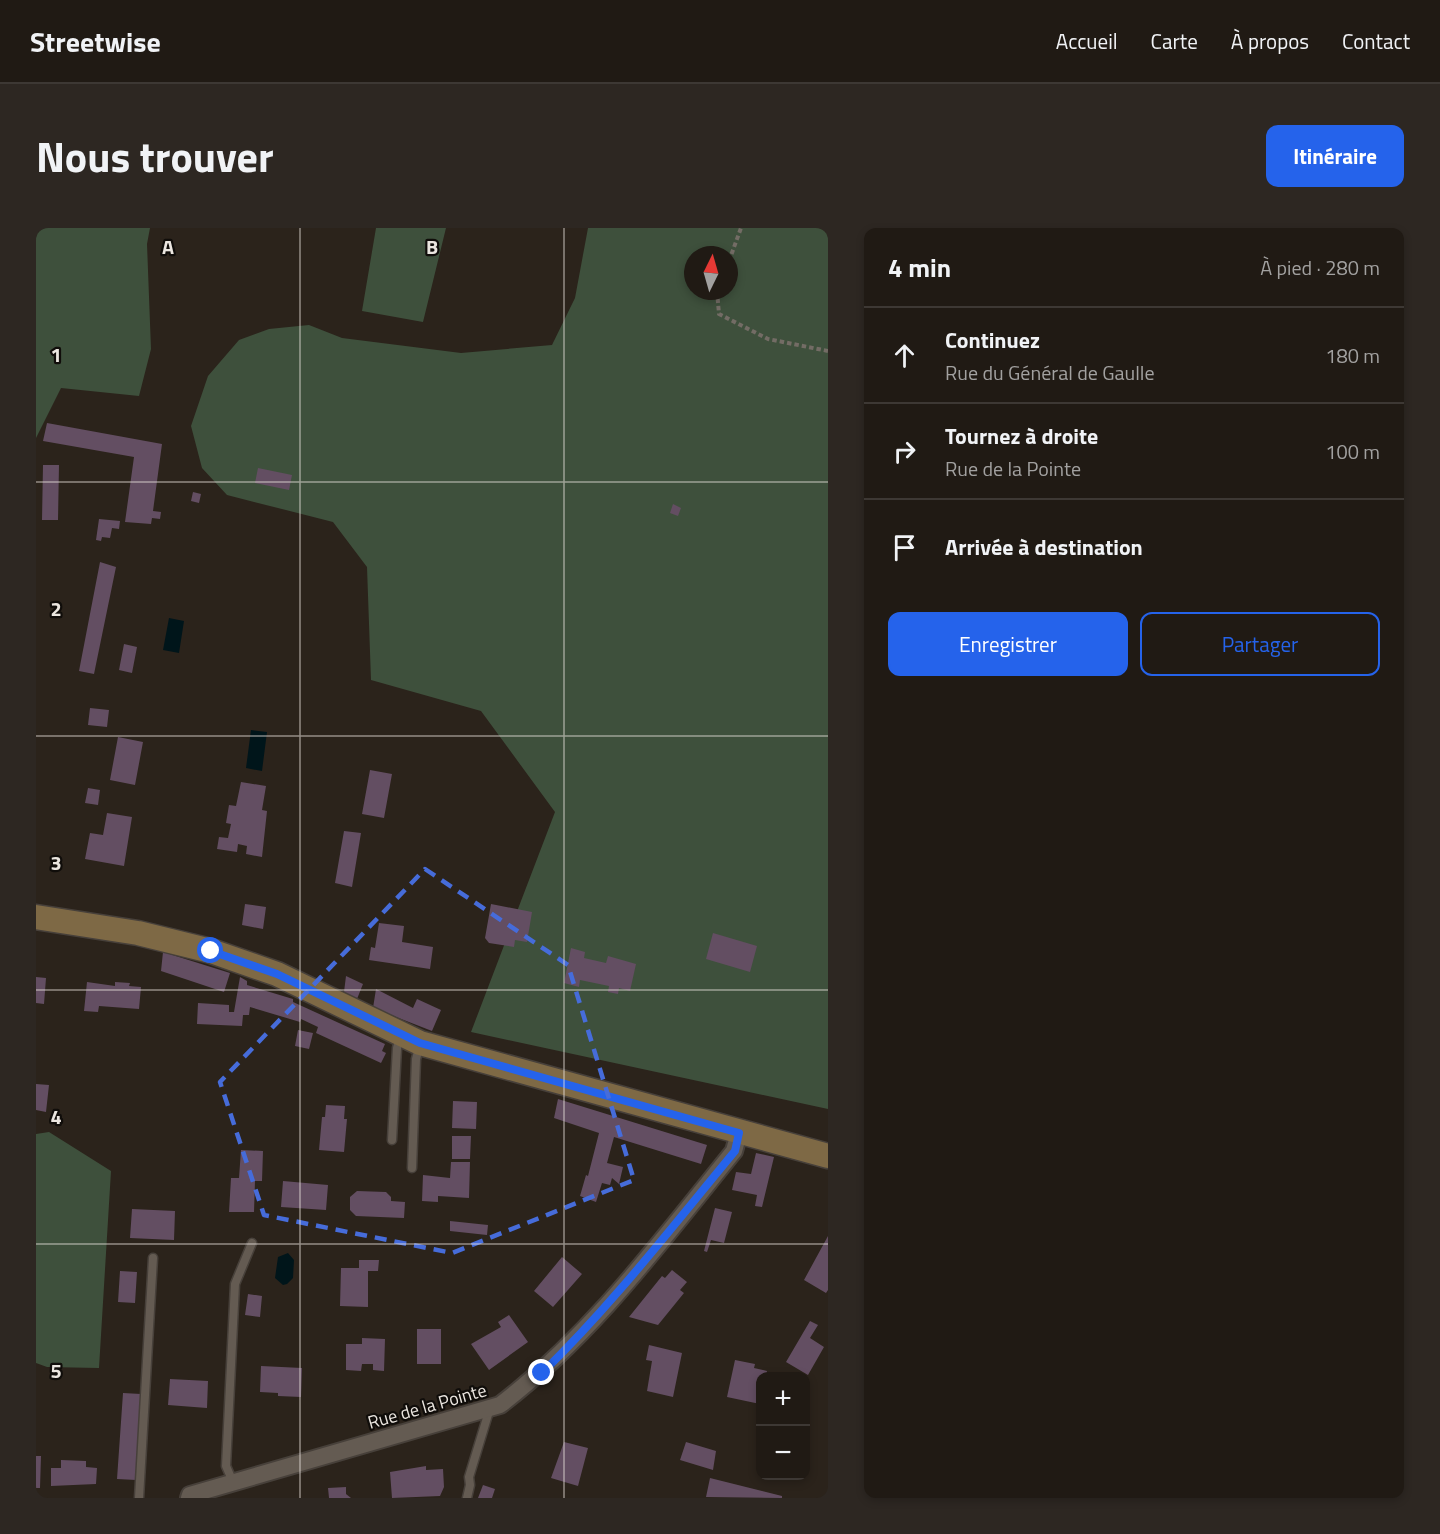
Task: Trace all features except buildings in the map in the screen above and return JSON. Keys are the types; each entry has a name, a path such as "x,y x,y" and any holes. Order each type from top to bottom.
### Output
{"main road":[{"path":"36,917 138,933 211,951 277,974 411,1039 739,1133 828,1156"}],"street":[{"name":"Rue de la Pointe","path":"189,1498 190,1495 233,1482 500,1406 542,1373 592,1324 735,1151 739,1133"}],"lane":[{"path":"392,1140 397,1048 411,1039 416,1059 412,1168"},
{"path":"233,1482 226,1466 235,1284 252,1243"},
{"path":"139,1498 153,1258"},
{"path":"467,1498 469,1477 490,1408"}],"path":[{"path":"734,246 741,228"},
{"path":"717,300 718,314 768,339 828,351"}],"highlighted area":[{"path":"425,869 568,965 634,1180 452,1253 264,1215 220,1082"}],"green space":[{"path":"36,228 150,228 147,244 151,349 139,396 61,388 36,438"},
{"path":"376,228 446,228 423,322 362,311"},
{"path":"588,228 828,228 828,1109 471,1032 555,812 481,711 371,680 367,567 333,522 227,495 202,468 191,426 208,376 239,340 269,329 309,325 342,338 461,353 552,345 575,298"},
{"path":"49,1132 111,1171 99,1368 47,1367 36,1363 36,1134"}],"shaded area":[{"path":"169,618 184,621 179,653 163,650"},
{"path":"251,730 267,732 262,771 246,768"},
{"path":"288,1253 294,1260 293,1278 283,1285 275,1278 278,1257"}],"route":[{"path":"211,951 277,974 420,1043 739,1133 735,1151 648,1257 592,1324 542,1373"}]}
